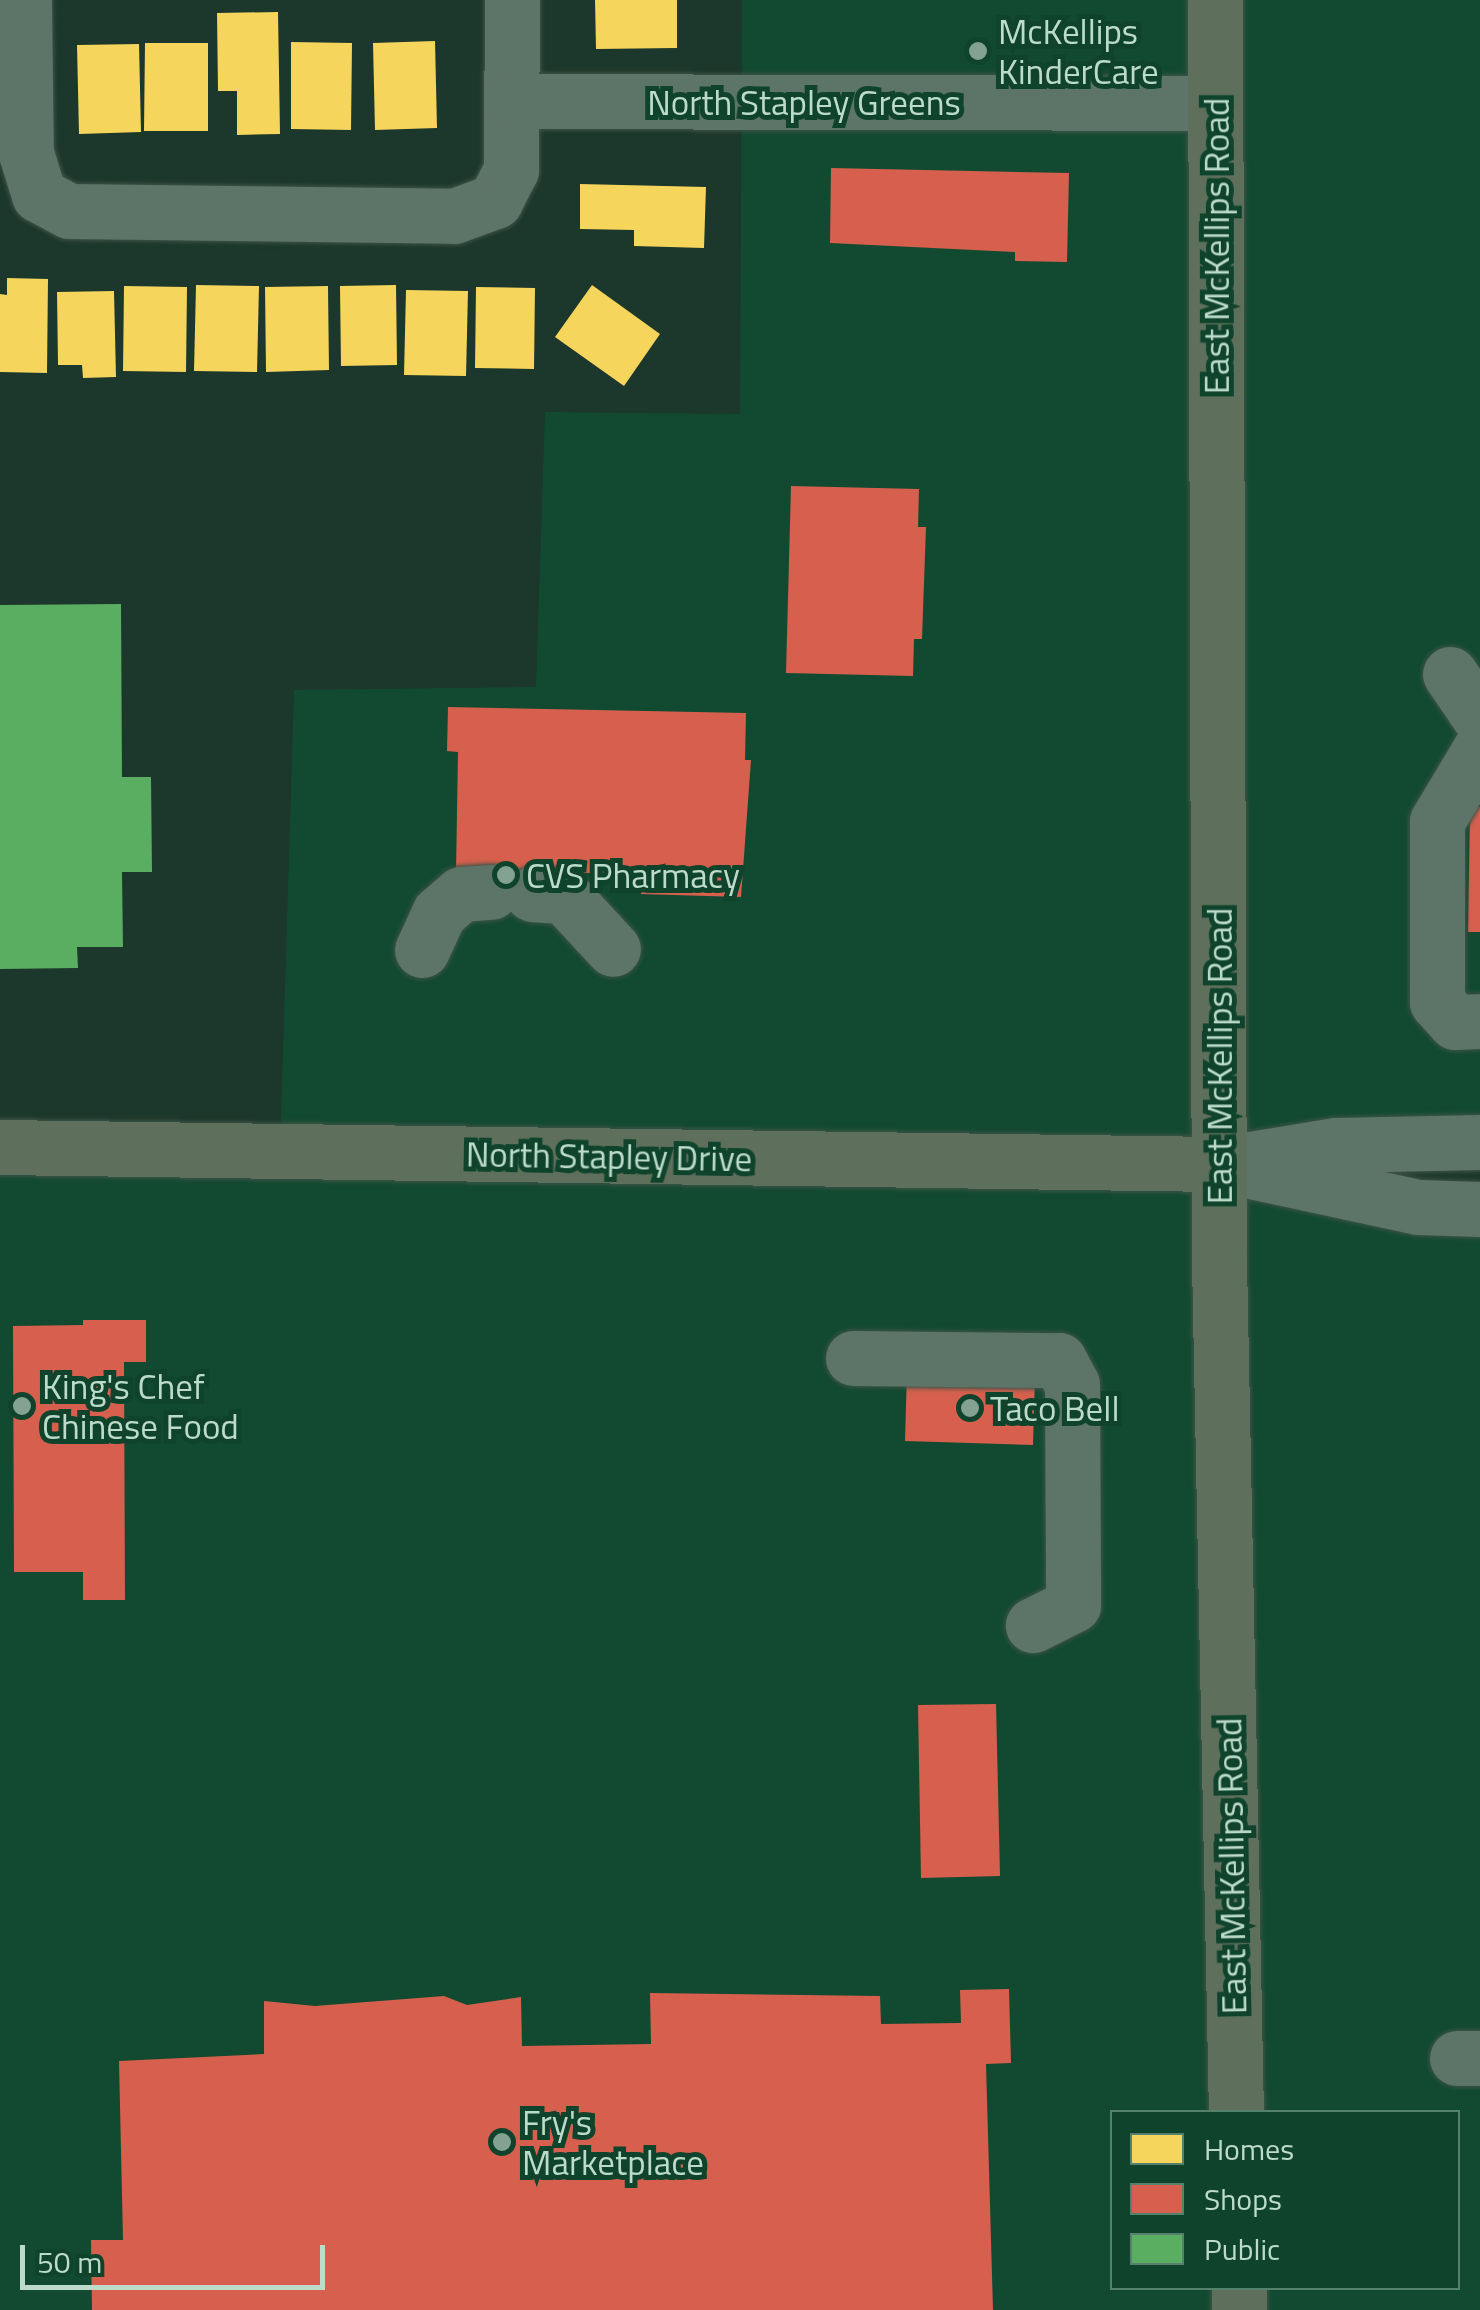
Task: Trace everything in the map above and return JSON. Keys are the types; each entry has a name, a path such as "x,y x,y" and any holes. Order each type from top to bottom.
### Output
{"main road":[{"name":"East McKellips Road","path":"1216,0 1219,1164 1236,2110"},
{"name":"North Stapley Drive","path":"0,1147 1219,1164"}],"street":[{"path":"24,0 26,153 39,195 70,211 416,216 454,216 495,201 511,170 512,0"},
{"name":"North Stapley Greens","path":"512,101 1216,103"},
{"path":"1450,674 1480,718"},
{"path":"1480,749 1437,821 1458,963 1436,1002 1456,1022 1480,1021"},
{"path":"422,950 440,913 461,894 511,893 564,896 614,949"},
{"name":"North Stapley Drive","path":"1219,1164 1336,1144 1480,1142"},
{"name":"North Stapley Drive","path":"1219,1164 1418,1207 1480,1209"},
{"path":"854,1358 1059,1360 1072,1384 1073,1604 1034,1625"}],"shaded area":[{"path":"742,0 1480,0 1480,1142 1223,1164 1480,1209 1480,2310 0,2310 0,1147 280,1151 294,690 536,687 545,412 740,414"}],"building: Homes":[{"path":"595,0 677,0 677,48 596,49"},
{"path":"278,12 280,134 237,135 237,91 218,91 217,13"},
{"path":"435,41 437,128 375,130 373,43"},
{"path":"291,42 352,43 351,130 291,129"},
{"path":"145,43 208,43 208,131 144,131"},
{"path":"139,44 141,132 79,134 77,45"},
{"path":"580,184 706,187 704,248 634,246 634,230 580,229"},
{"path":"7,278 48,279 47,373 0,372 0,294 7,295"},
{"path":"196,285 259,286 257,372 194,371"},
{"path":"396,285 397,365 341,366 340,286"},
{"path":"592,285 660,334 624,386 555,337"},
{"path":"124,286 187,287 186,372 123,371"},
{"path":"328,286 329,370 266,372 265,287"},
{"path":"476,287 535,288 534,369 475,368"},
{"path":"406,290 468,291 466,376 404,375"},
{"path":"114,291 116,377 83,378 82,365 58,365 57,292"}],"building: Shops":[{"path":"831,168 1069,173 1067,262 1015,261 1015,252 830,243"},
{"path":"791,486 919,489 918,527 926,527 922,639 914,639 913,676 786,673"},
{"name":"CVS Pharmacy","path":"448,707 746,713 745,760 751,760 741,897 641,894 641,880 600,878 600,873 456,873 458,752 447,751"},
{"path":"1470,807 1480,807 1480,932 1468,932"},
{"path":"83,1320 146,1320 146,1362 124,1362 125,1600 83,1600 83,1572 14,1572 13,1326 83,1325"},
{"name":"Taco Bell","path":"907,1371 1035,1376 1033,1445 905,1441"},
{"path":"996,1704 1000,1876 921,1878 918,1705"},
{"name":"Fry's Marketplace","path":"1009,1989 1011,2063 986,2064 993,2310 92,2310 91,2240 123,2240 119,2061 264,2054 264,2001 315,2006 444,1996 467,2005 521,1997 522,2046 651,2044 650,1993 880,1996 881,2024 961,2023 960,1990"}],"building: Public":[{"path":"121,604 122,777 151,777 152,872 122,872 123,947 77,947 78,968 0,969 0,605"}],"place":[{"name":"McKellips KinderCare","path":"978,51"},
{"name":"CVS Pharmacy","path":"506,875"},
{"name":"King's Chef Chinese Food","path":"22,1406"},
{"name":"Taco Bell","path":"970,1408"},
{"name":"Fry's Marketplace","path":"502,2142"}]}
